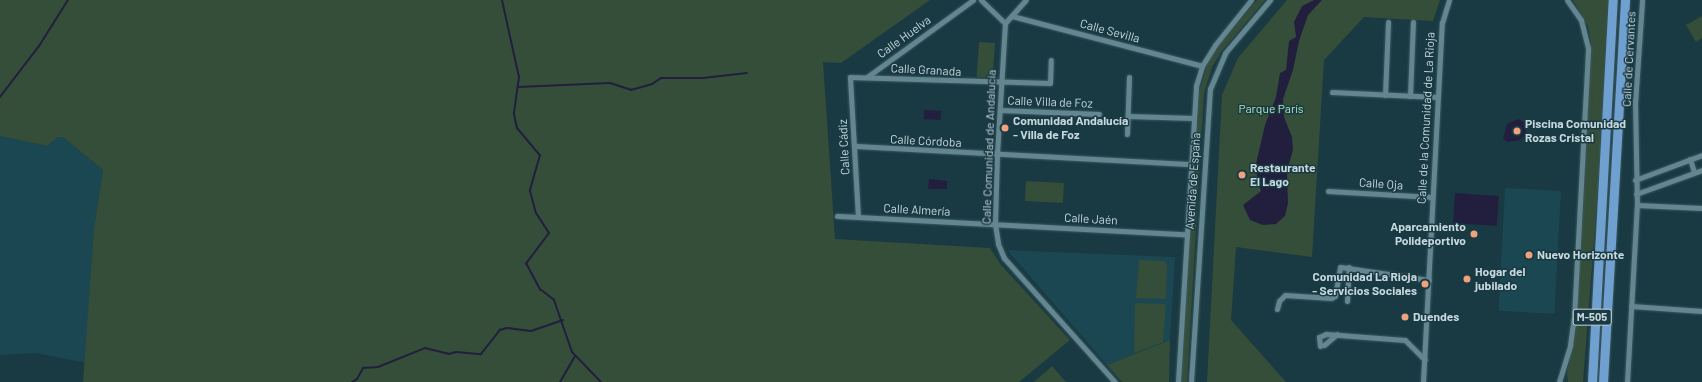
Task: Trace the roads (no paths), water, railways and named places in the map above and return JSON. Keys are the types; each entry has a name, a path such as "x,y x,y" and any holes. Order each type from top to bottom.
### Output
{"highway":[{"name":"M-505","path":"1592,382 1613,0"},
{"name":"M-505","path":"1603,382 1625,0"},
{"name":"M-505","path":"1586,382 1598,253"}],"street":[{"name":"Calle Huelva","path":"866,77 973,0"},
{"path":"981,0 1005,23 1026,0"},
{"name":"Avenida de España","path":"1178,382 1190,164 1196,86 1202,66 1230,25 1251,0"},
{"name":"Avenida de España","path":"1191,382 1210,89 1225,53 1270,0"},
{"name":"Calle de la Comunidad de La Rioja","path":"1423,382 1442,23 1449,0"},
{"path":"1559,382 1570,345 1574,318 1588,48 1581,20 1567,0"},
{"name":"Calle de Cervantes","path":"1627,382 1637,205 1634,180 1636,104 1642,0"},
{"name":"Calle Sevilla","path":"1012,16 1202,66"},
{"path":"1385,95 1388,22"},
{"path":"1410,96 1414,22"},
{"name":"Calle Comunidad de Andalucía","path":"1005,23 997,155 995,224 1004,258 1115,382"},
{"name":"Calle Granada","path":"850,77 1001,84 1050,83 1051,60"},
{"name":"Calle Cádiz","path":"850,77 858,216"},
{"path":"1127,134 1129,77"},
{"path":"1332,92 1437,97"},
{"name":"Calle Villa de Foz","path":"1000,110 1099,114"},
{"path":"1128,116 1193,118"},
{"name":"Calle Córdoba","path":"854,146 997,155 1190,164"},
{"path":"1634,180 1702,155"},
{"path":"1690,160 1694,172"},
{"path":"1636,194 1702,170"},
{"name":"Calle Oja","path":"1328,191 1432,197"},
{"path":"1637,205 1702,208"},
{"name":"Calle Almería","path":"837,216 995,224"},
{"name":"Calle Jaén","path":"995,224 1186,234"},
{"path":"1277,309 1279,301 1285,295 1331,298 1335,296 1340,267 1350,267 1429,280"},
{"path":"1347,301 1350,267"},
{"path":"1631,306 1702,311"},
{"path":"1337,334 1322,345 1318,341 1322,334 1337,334 1405,340 1425,360"}],"waterway":[{"path":"0,97 39,46 68,0"},
{"path":"502,0 519,77 514,114 517,128 540,155 530,191 536,213 549,233 526,263 540,289 554,300 572,352 601,382"},
{"path":"518,87 610,83 631,90 652,84 661,78 703,78 747,73"},
{"path":"352,382 357,379 363,368 378,367 425,348 449,354 456,352 481,354 500,330 507,328 531,331 563,320"},
{"path":"560,382 575,356"}],"place":[{"name":"Comunidad Andalucía - Villa de Foz","path":"1005,128"},
{"name":"Piscina Comunidad Rozas Cristal","path":"1517,131"},
{"name":"Restaurante El Lago","path":"1242,175"},
{"name":"Aparcamiento Polideportivo","path":"1474,234"},
{"name":"Nuevo Horizonte","path":"1529,255"},
{"name":"Hogar del jubilado","path":"1467,279"},
{"name":"Comunidad La Rioja - Servicios Sociales","path":"1425,284"},
{"name":"Duendes","path":"1405,317"}],"park label":[{"name":"Parque París","path":"1271,109"}]}
